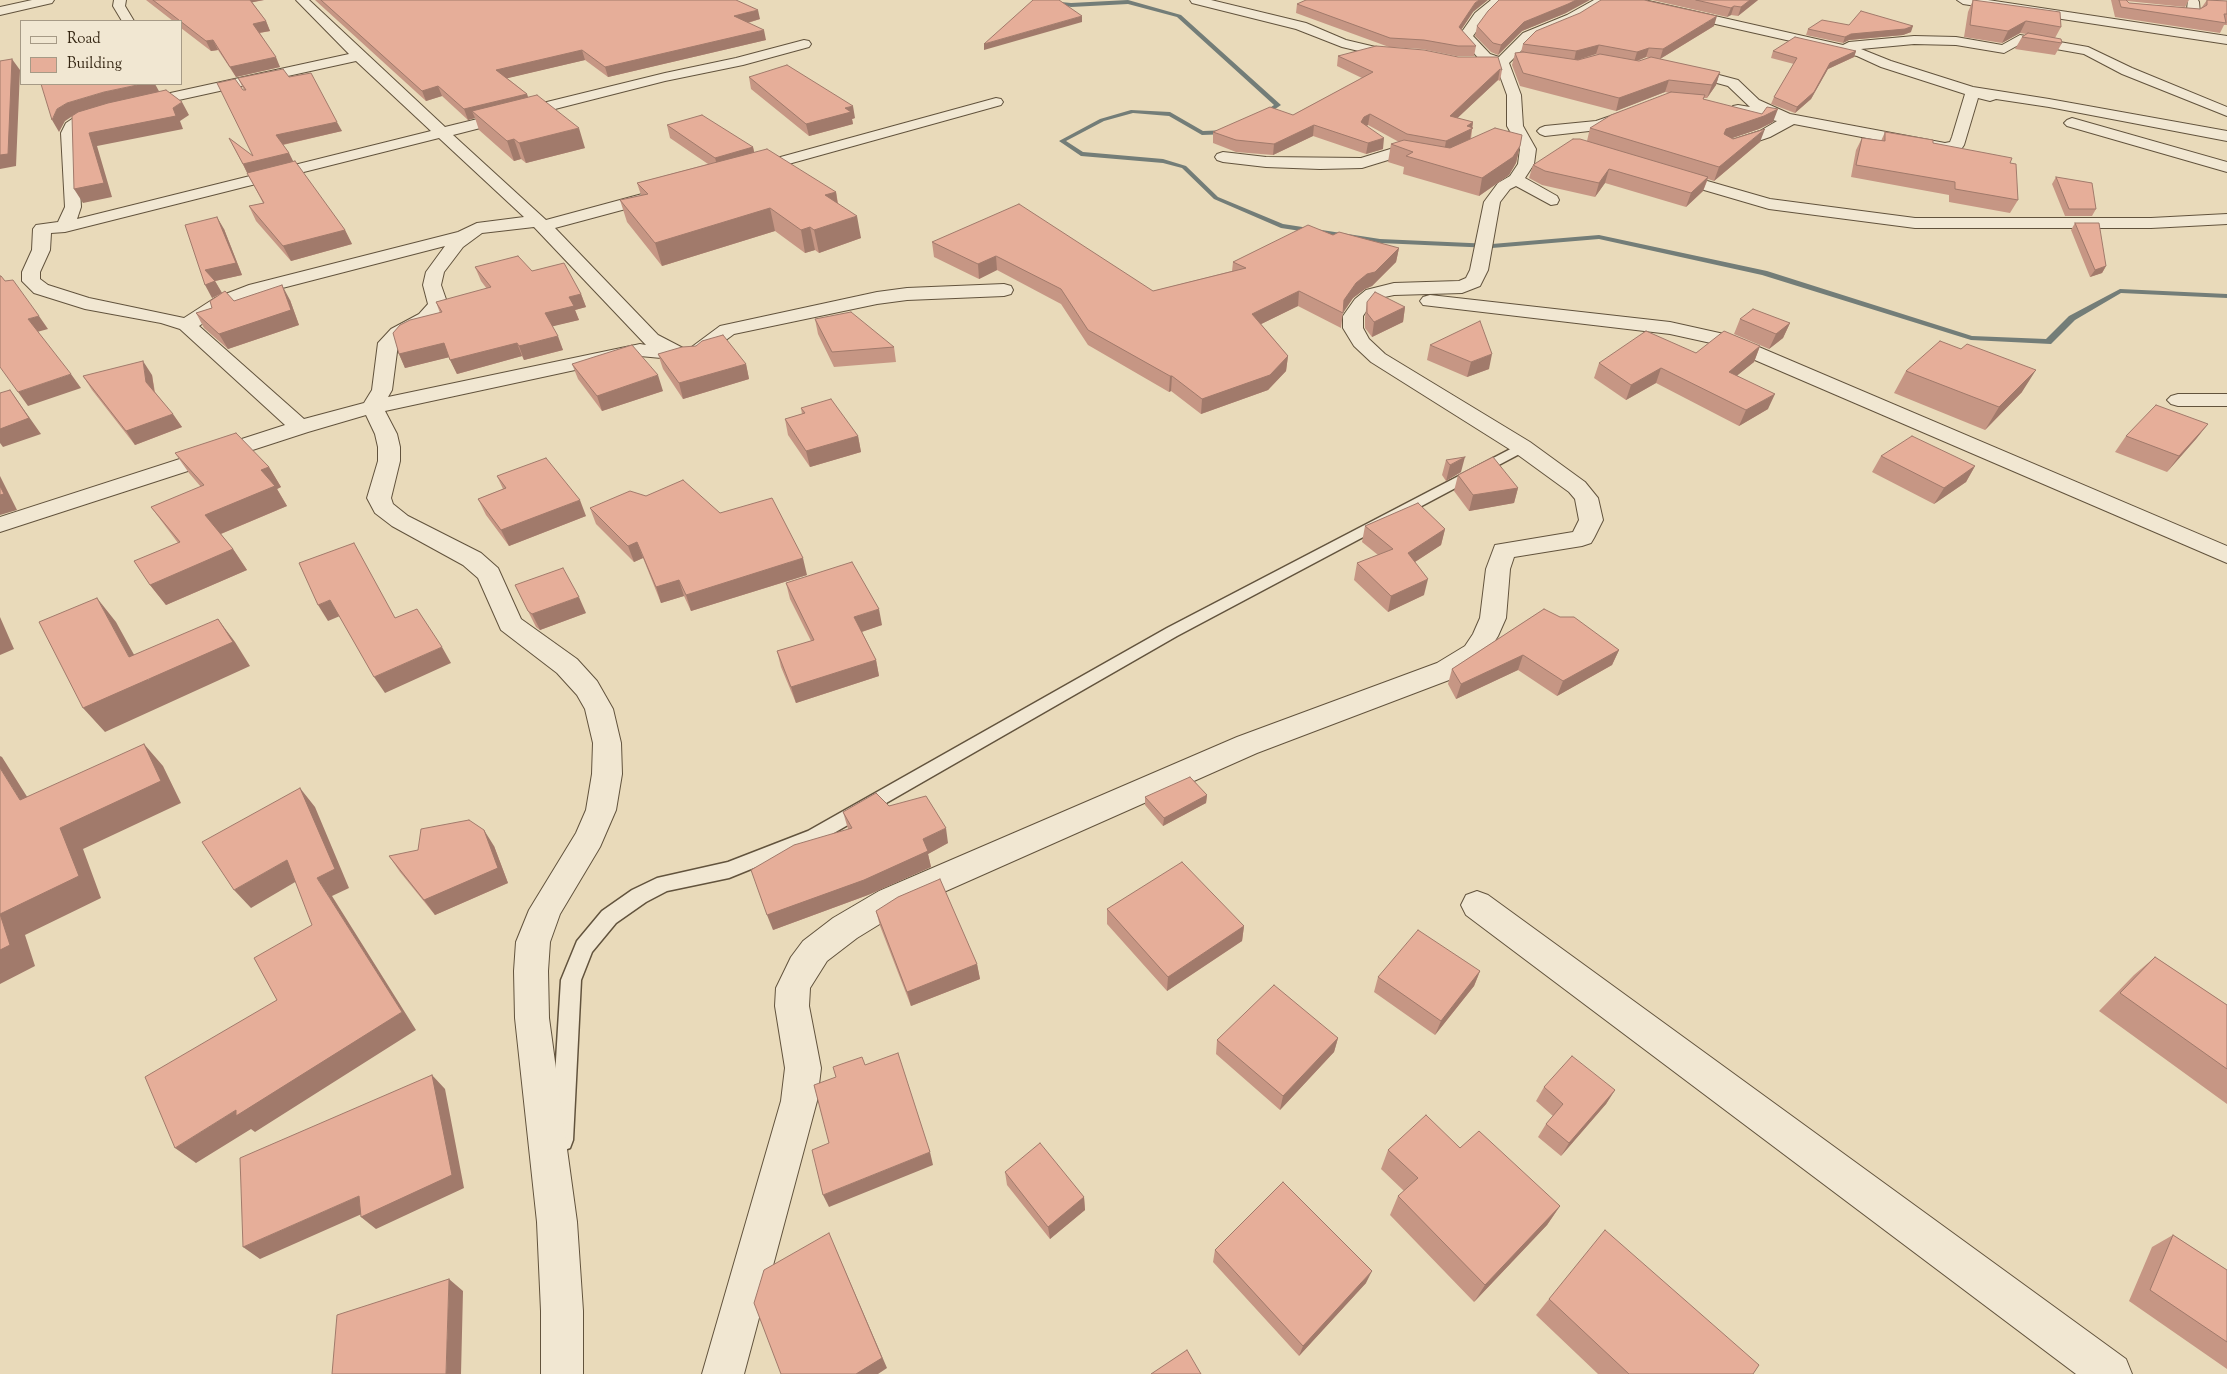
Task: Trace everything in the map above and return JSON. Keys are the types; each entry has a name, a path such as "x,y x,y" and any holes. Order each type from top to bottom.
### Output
{"street":[{"path":"0,11 48,0"},
{"path":"120,0 119,6 127,20"},
{"path":"302,0 358,56 541,224 651,339 667,348 693,355"},
{"path":"1196,0 1301,26 1342,43 1384,53 1413,54"},
{"path":"1498,0 1480,16 1466,36 1485,56 1502,62"},
{"path":"1502,62 1528,36 1572,18 1603,0"},
{"path":"1628,0 1861,53 1886,64 2079,126 2227,167"},
{"path":"1963,0 2227,40"},
{"path":"2146,9 2194,13 2190,1 2210,4"},
{"path":"2071,16 2110,8"},
{"path":"1833,47 1914,40 1956,41 2004,49 2020,39 2088,51 2127,71 2227,112"},
{"path":"300,427 187,325 164,318 85,303 41,289 31,281 31,272 41,250 42,228 66,227 441,132 665,77 738,62 804,44"},
{"path":"66,227 73,207 69,133 71,126 80,120 111,110 358,56"},
{"path":"1470,62 1502,62 1527,58"},
{"path":"1502,62 1514,95 1514,120 1539,142 1570,146"},
{"path":"1670,66 1733,83 1754,103 1790,120"},
{"path":"1726,107 1945,148 1956,144 1960,137 1973,92"},
{"path":"1973,92 2049,103 2227,136"},
{"path":"734,174 996,102"},
{"path":"723,1374 799,1101 803,1068 792,1006 793,988 803,966 815,951 845,928 890,901 1016,848 1247,745 1447,670 1474,653 1485,636 1493,618 1498,569 1504,551 1582,538 1592,520 1586,498 1577,487 1522,447 1378,358 1361,342 1354,328 1353,316 1362,303 1374,294 1394,289 1462,287 1473,282 1479,270 1492,202 1504,186 1516,180 1539,142 1598,125 1642,108"},
{"path":"1498,134 1514,120"},
{"path":"1514,120 1539,142"},
{"path":"1729,146 1766,134 1790,120"},
{"path":"1384,142 1400,151"},
{"path":"1224,157 1266,162 1354,163 1400,151 1439,157"},
{"path":"1650,168 1769,204 1915,223 2036,222 2151,224 2227,218"},
{"path":"1516,180 1551,200"},
{"path":"187,325 222,302 256,289 464,236 477,228 541,224 677,190"},
{"path":"372,407 382,390 388,343 392,338 434,312 438,305 432,285 435,272 464,236"},
{"path":"0,525 300,427 372,407 640,350 693,355 727,330 877,298 1004,290"},
{"path":"1374,294 1670,328 1726,340 2227,555"},
{"path":"2178,400 2227,400"},
{"path":"372,407 386,434 389,447 389,461 379,498 382,508 400,521 472,560 489,574 510,624 567,666 587,688 599,709 607,743 607,774 601,810 589,838 545,910 533,942 531,972 532,1018 557,1222 562,1311 562,1374"},
{"path":"1477,905 2111,1374"}],"lane":[{"path":"557,1222 571,980 584,947 609,917 639,896 664,884 729,870 814,836 1172,632 1522,447"}],"building":[{"path":"153,0 250,0 266,21 253,24 276,57 230,67 213,40 206,41 182,22 182,20 179,20"},
{"path":"321,0 736,0 758,10 734,16 764,30 605,67 582,50 496,70 527,94 464,109 438,86 422,91"},
{"path":"1033,0 1059,0 1082,16 984,44"},
{"path":"1306,0 1479,0 1459,27 1476,46 1458,46 1424,40 1390,38 1297,4"},
{"path":"1499,0 1576,0 1524,22 1501,45 1493,43 1477,26"},
{"path":"1601,0 1644,0 1717,16 1663,49 1649,48 1637,52 1599,45 1576,51 1523,44 1536,31 1580,13"},
{"path":"1696,0 1750,0 1741,7 1734,6 1731,8"},
{"path":"1973,0 2060,12 2061,27 2026,21 2008,31 1970,25"},
{"path":"2119,0 2126,0 2129,3 2200,9 2207,5 2207,0 2227,1 2227,14 2224,14 2226,23 2121,7"},
{"path":"1861,11 1913,26 1905,29 1851,34 1845,37 1808,29 1822,20 1849,25"},
{"path":"2028,33 2061,39 2062,43 2022,37"},
{"path":"1795,37 1856,51 1830,63 1814,92 1797,107 1774,97 1797,58 1773,51"},
{"path":"1376,46 1424,50 1458,57 1498,57 1502,70 1500,69 1450,116 1473,122 1467,126 1473,128 1446,141 1407,134 1370,114 1364,117 1361,122 1384,138 1368,143 1314,125 1274,144 1236,140 1213,132 1270,107 1293,115 1373,72 1338,56"},
{"path":"1523,52 1578,60 1600,54 1639,61 1651,57 1720,72 1712,85 1669,80 1619,98 1523,73 1515,53"},
{"path":"12,59 8,154 0,155 0,61"},
{"path":"787,65 853,106 845,108 851,112 806,124 749,77"},
{"path":"283,69 289,77 311,73 337,122 276,135 289,153 243,164 229,138 253,156 217,83 235,79 243,90 246,90 238,78"},
{"path":"41,85 137,85 67,103 57,109 52,120"},
{"path":"166,90 182,102 173,108 176,116 89,133 104,183 74,189 72,116 78,112 108,103"},
{"path":"1671,92 1705,95 1703,99 1762,114 1767,107 1778,109 1764,116 1726,129 1724,134 1733,139 1765,129 1719,167 1590,128 1611,115"},
{"path":"537,95 579,128 519,143 514,139 507,141 472,111"},
{"path":"702,115 753,147 715,158 667,125"},
{"path":"1495,128 1522,135 1520,146 1513,157 1482,178 1406,156 1413,152 1391,144 1404,140 1450,148"},
{"path":"1885,132 1933,140 1933,143 2012,158 2010,163 2016,164 2018,200 1955,189 1955,182 1856,165 1862,138 1885,141"},
{"path":"1573,139 1580,139 1708,177 1691,193 1609,169 1599,183 1545,171 1533,165"},
{"path":"767,149 836,192 825,195 857,216 814,230 810,227 801,230 770,208 655,243 620,200 648,194 637,183"},
{"path":"295,161 345,230 283,246 249,206 264,203 247,173"},
{"path":"2056,177 2092,183 2096,209 2069,209"},
{"path":"1019,204 1153,291 1246,268 1233,262 1308,225 1333,235 1339,232 1399,248 1375,272 1367,274 1356,283 1344,300 1343,313 1299,291 1252,314 1288,356 1270,375 1202,399 1172,376 1088,330 1061,289 996,256 978,264 932,242"},
{"path":"217,217 236,263 205,270 215,281 205,285 185,225"},
{"path":"2075,223 2099,223 2106,266 2095,270"},
{"path":"518,256 532,271 564,263 581,294 569,297 574,306 545,313 558,336 519,346 517,343 450,360 444,343 399,354 393,333 400,325 410,320 442,312 436,302 491,287 475,267"},
{"path":"0,276 5,281 13,280 39,316 28,319 71,374 18,392 0,367"},
{"path":"282,285 291,310 219,334 196,313 212,308 210,301 225,291 234,301"},
{"path":"1375,292 1405,307 1374,322 1367,313 1367,302"},
{"path":"1753,309 1790,323 1776,334 1740,319"},
{"path":"851,312 894,347 832,352 815,319"},
{"path":"1480,321 1492,354 1471,362 1430,345"},
{"path":"1646,331 1696,353 1724,331 1760,346 1729,372 1775,394 1746,410 1661,368 1631,385 1599,363"},
{"path":"723,335 746,364 679,383 658,354 682,347 696,346 702,341"},
{"path":"1940,341 1961,349 1967,344 2036,370 1999,407 1906,371"},
{"path":"632,345 658,375 597,396 572,364"},
{"path":"143,361 146,382 173,414 126,431 83,376"},
{"path":"10,390 29,418 0,429 0,393"},
{"path":"831,399 858,436 806,451 785,419 805,413 801,408"},
{"path":"2156,405 2208,424 2179,456 2126,436"},
{"path":"236,433 269,467 261,470 275,486 205,515 233,549 150,585 134,561 180,542 151,507 204,485 175,453"},
{"path":"1912,436 1975,466 1944,488 1881,456"},
{"path":"1465,457 1450,465 1446,460"},
{"path":"1493,457 1518,488 1473,495 1458,475"},
{"path":"546,458 580,500 501,530 478,499 506,488 497,476"},
{"path":"683,480 720,513 772,498 803,558 686,595 679,580 656,587 637,542 628,546 590,508 630,491 646,496"},
{"path":"0,486 4,494 0,495"},
{"path":"1418,503 1445,529 1408,553 1428,579 1391,596 1357,563 1393,549 1365,526"},
{"path":"354,543 395,618 417,609 442,647 374,677 330,600 318,605 299,563"},
{"path":"852,562 879,609 854,617 876,660 791,687 777,651 814,640 786,583"},
{"path":"563,568 579,597 532,614 528,611 515,585"},
{"path":"97,598 129,657 218,619 233,642 83,708 39,622"},
{"path":"1544,609 1560,617 1574,617 1619,650 1563,681 1523,655 1461,684 1452,669"},
{"path":"144,744 161,781 60,828 79,876 0,914 0,768 20,800"},
{"path":"1190,777 1207,795 1164,818 1145,797"},
{"path":"300,788 335,869 317,878 402,1012 236,1116 236,1110 175,1148 145,1077 277,1000 254,958 312,925 287,860 234,890 202,842"},
{"path":"876,793 889,806 926,796 946,828 923,839 928,851 864,880 767,915 751,870 794,845 852,828 843,812"},
{"path":"469,820 484,830 498,868 424,900 389,856 418,850 421,829"},
{"path":"1182,862 1244,926 1168,977 1107,909"},
{"path":"940,879 977,964 907,992 876,911 898,897"},
{"path":"0,914 10,945 0,950"},
{"path":"1418,930 1480,971 1441,1021 1378,977"},
{"path":"2155,957 2227,1005 2227,1069 2120,993"},
{"path":"1274,985 1338,1038 1283,1096 1217,1040"},
{"path":"898,1053 930,1152 823,1195 812,1150 829,1143 814,1085 836,1077 833,1067 862,1057 865,1065"},
{"path":"1572,1056 1615,1090 1569,1143 1546,1124 1563,1104 1544,1087"},
{"path":"432,1075 452,1175 361,1217 359,1196 243,1247 240,1158"},
{"path":"1426,1115 1460,1148 1479,1131 1560,1206 1485,1285 1398,1196 1418,1178 1388,1150"},
{"path":"1040,1143 1084,1197 1048,1227 1005,1172"},
{"path":"1283,1182 1372,1271 1303,1346 1215,1250"},
{"path":"1605,1230 1759,1365 1753,1374 1629,1374 1549,1299"},
{"path":"829,1233 882,1358 856,1374 781,1374 754,1303 764,1270"},
{"path":"2173,1235 2227,1270 2227,1342 2150,1290"},
{"path":"449,1279 446,1374 332,1374 337,1315"},
{"path":"1187,1350 1201,1374 1151,1374"}],"waterway":[{"path":"1043,0 1071,5 1128,2 1179,16 1278,105 1260,117"},
{"path":"1229,132 1202,133 1170,114 1133,111 1102,120 1062,141 1081,154 1163,161 1184,167 1216,198 1281,226 1380,241 1492,246 1599,237 1764,273 1971,338 2048,342 2072,318 2120,291 2227,296"}]}
